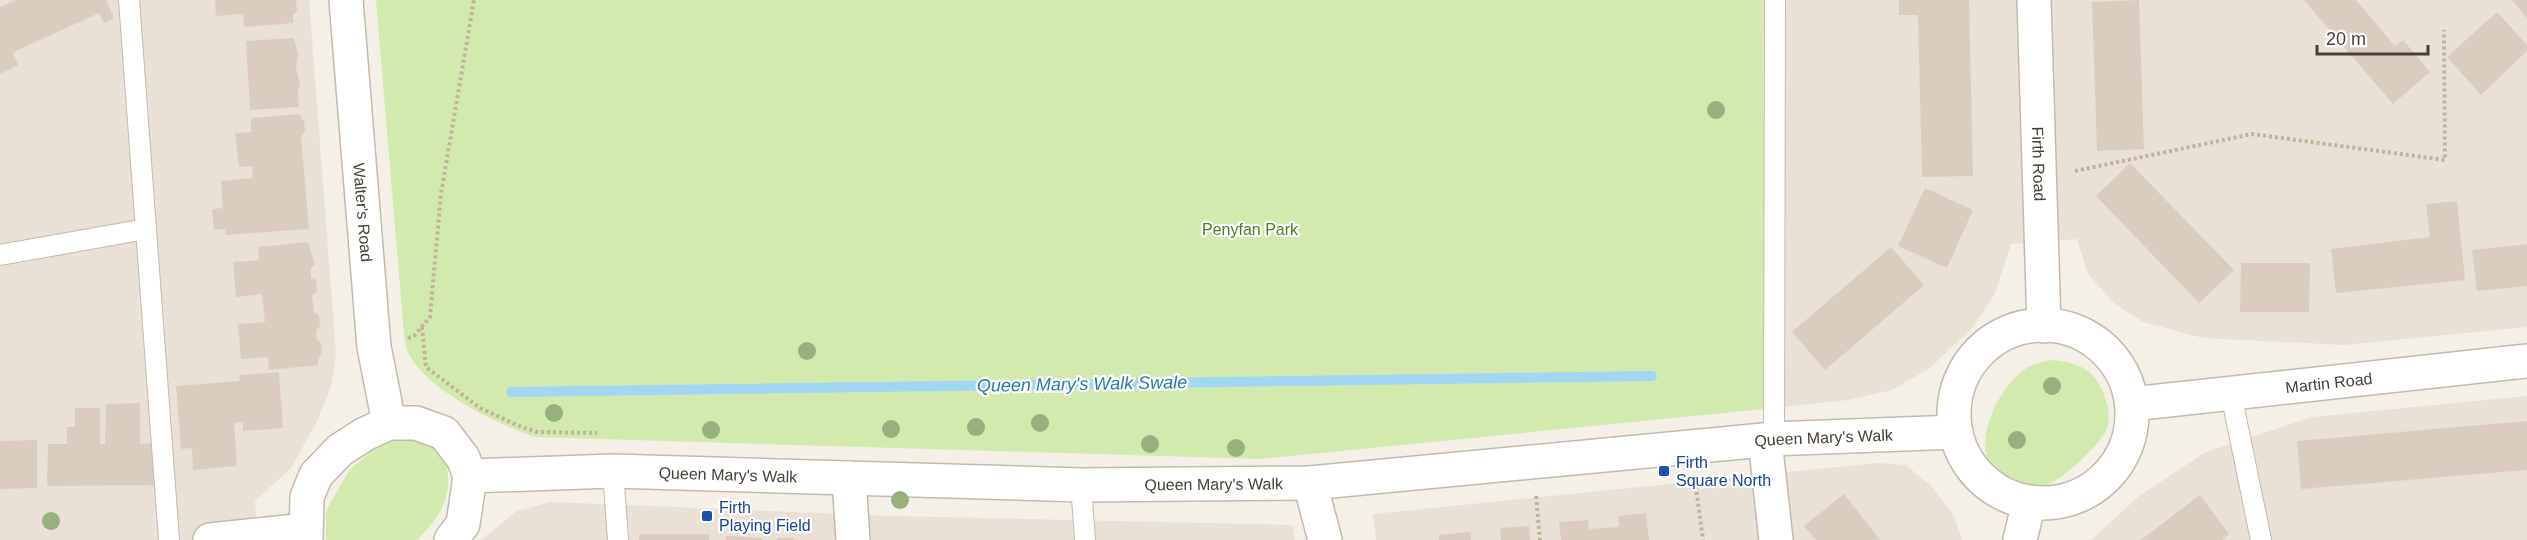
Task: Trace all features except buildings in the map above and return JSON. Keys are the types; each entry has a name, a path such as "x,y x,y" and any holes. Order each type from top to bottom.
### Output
{"street":[{"name":"Walter's Road","path":"346,0 374,347 388,423"},
{"name":"Firth Road","path":"2034,0 2044,326"},
{"path":"2029,326 2044,326 2057,326 2085,335 2108,352 2124,376 2132,404 2130,433 2120,458 2104,479 2081,494 2056,502 2029,502 2003,494 1981,478 1965,457 1956,432 1954,403 1962,375 1978,352 2001,334 2029,326"},
{"name":"Martin Road","path":"2132,404 2527,361"},
{"path":"210,540 305,535 307,497 316,475 340,450 388,423 416,423 444,433 463,458 470,476 463,524 451,540"},
{"name":"Queen Mary's Walk","path":"470,476 613,471 1081,485 1310,483 1770,440 1956,432"},
{"path":"1770,440 1776,540"},
{"path":"849,478 854,540"},
{"path":"1310,483 1325,540"},
{"path":"2020,540 2029,502"}],"lane":[{"path":"129,0 169,540"},
{"path":"1770,440 1775,0"},
{"path":"0,255 146,229"},
{"path":"2231,394 2261,540"},
{"path":"613,471 618,540"},
{"path":"1081,485 1085,540"}],"path":[{"path":"404,339 414,336 430,317 441,194 474,0"},
{"path":"2074,171 2252,134 2445,160 2444,30"},
{"path":"422,326 426,367 480,408 537,432 598,433"},
{"path":"1692,447 1702,540"},
{"path":"1533,462 1540,540"}],"shaded area":[{"path":"0,0 309,0 336,354 331,386 317,421 291,468 255,501 258,540 0,540"},
{"path":"1763,0 2527,0 2527,327 2344,345 2203,338 2143,322 2114,303 2088,274 2077,239 2011,244 1995,294 1972,328 1930,368 1892,390 1848,400 1765,409"},
{"path":"2527,396 2527,540 2091,540 2139,496 2206,452 2312,417"},
{"path":"1878,463 1906,465 1931,486 1953,514 1962,540 1376,540 1373,514"},
{"path":"551,502 893,516 1292,525 1295,540 481,540 517,511"}],"green space":[{"name":"Penyfan Park","path":"376,0 1763,0 1765,409 1260,459 535,437 482,414 445,391 428,378 407,350"},
{"path":"2053,360 2075,365 2093,375 2107,403 2108,425 2096,444 2077,464 2055,481 2031,488 2019,487 1994,470 1987,459 1985,445 1991,415 1998,400 2017,376 2033,365"},
{"path":"407,435 440,444 448,472 443,507 428,528 417,540 326,540 326,511 350,469 383,442"}],"waterway":[{"name":"Queen Mary's Walk Swale","path":"511,392 1652,376"}],"place":[{"name":"Firth Square North","path":"1664,471"},
{"name":"Firth Playing Field","path":"707,516"}]}
